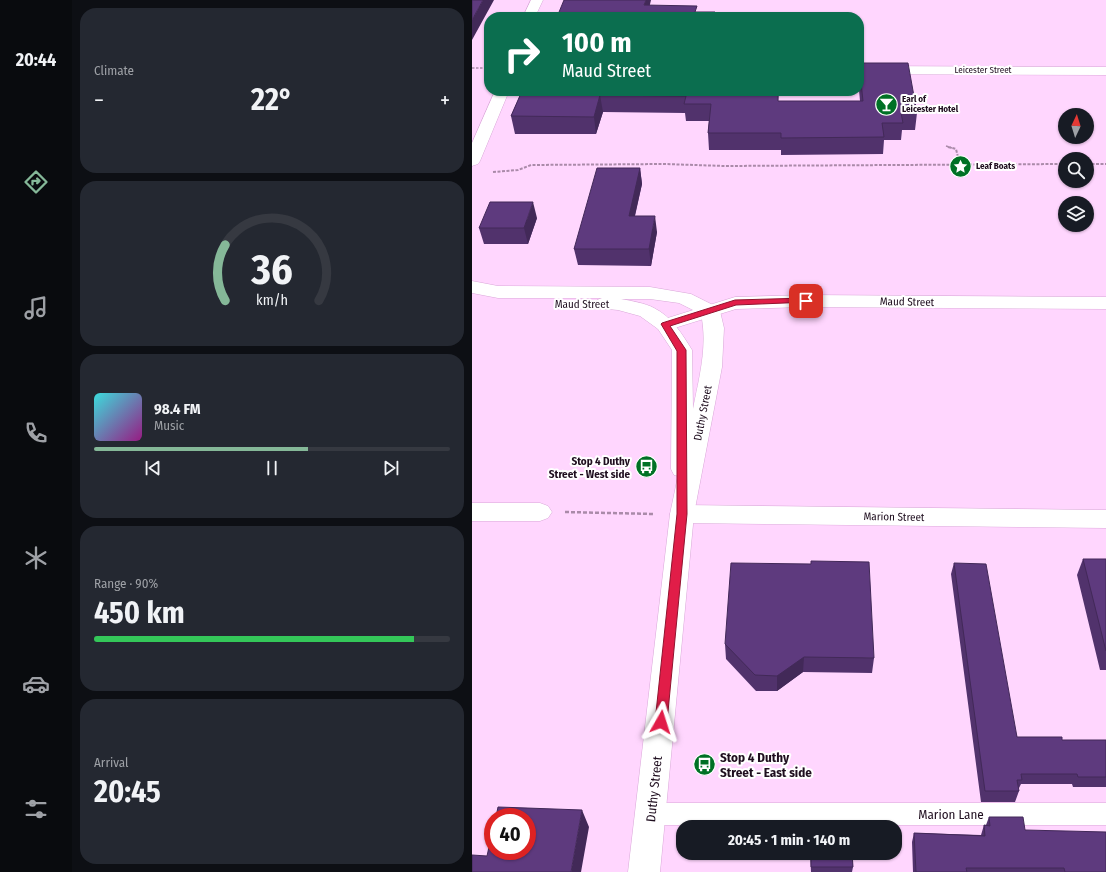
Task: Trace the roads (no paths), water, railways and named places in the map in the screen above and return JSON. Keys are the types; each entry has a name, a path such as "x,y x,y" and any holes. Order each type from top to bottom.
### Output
{"street":[{"path":"532,12 538,0"},
{"name":"Leicester Street","path":"864,70 1106,71"},
{"path":"472,162 500,96"},
{"name":"Maud Street","path":"472,287 498,292 650,293 684,298 710,311"},
{"name":"Maud Street","path":"472,303 619,304 647,312 665,324 735,303 806,301 1106,303"},
{"name":"Duthy Street","path":"644,872 682,514 712,367 714,328 710,311"},
{"name":"Duthy Street","path":"665,324 682,350 682,514"},
{"path":"472,512 540,512"},
{"name":"Marion Street","path":"682,514 1106,519"}],"lane":[{"name":"Marion Lane","path":"651,814 1106,814"}],"place":[{"name":"Earl of Leicester Hotel","path":"886,104"},
{"name":"Leaf Boats","path":"960,166"},
{"name":"Stop 4 Duthy Street - West side","path":"646,467"},
{"name":"Stop 4 Duthy Street - East side","path":"704,764"}]}
